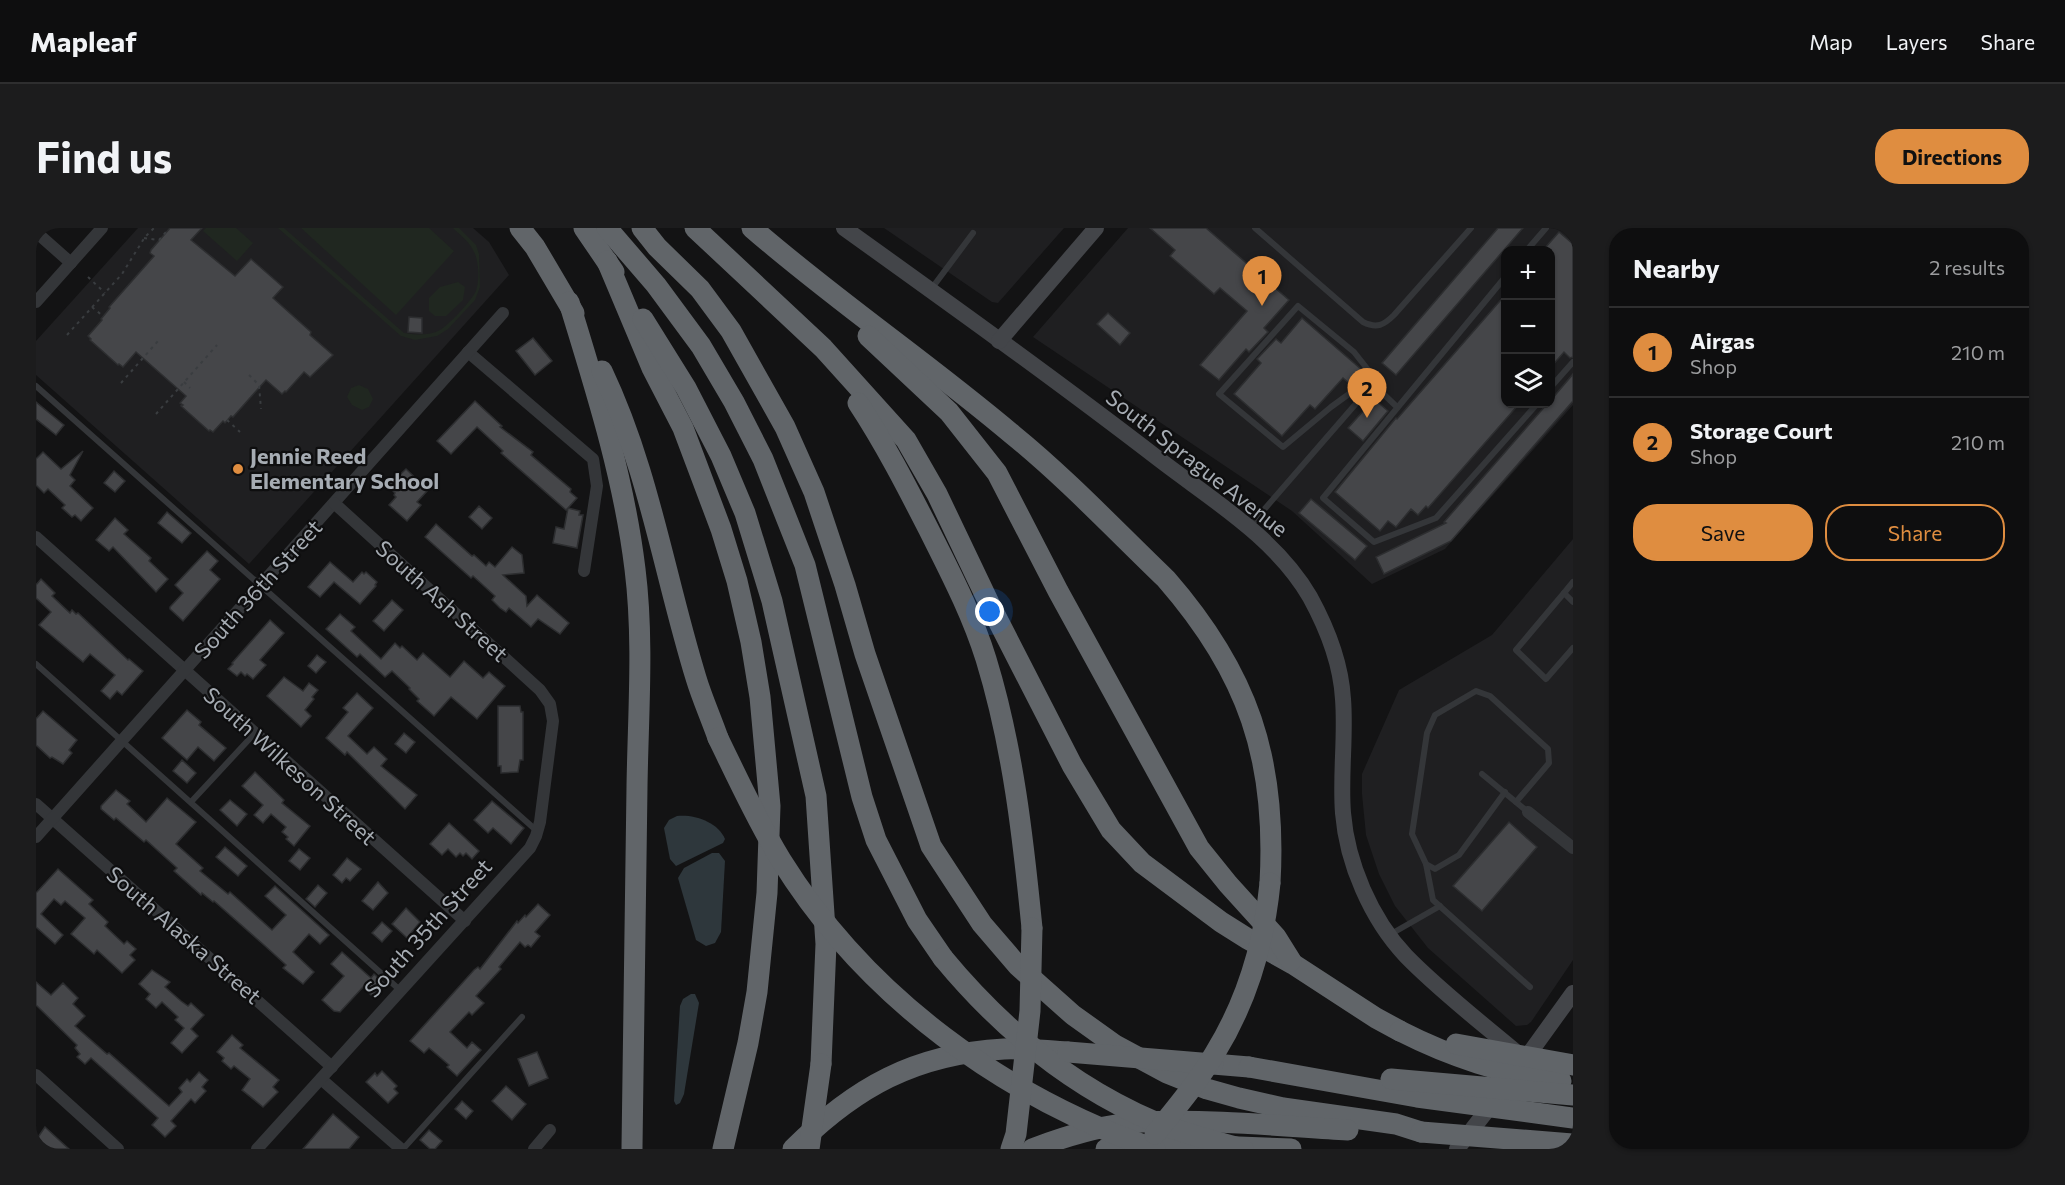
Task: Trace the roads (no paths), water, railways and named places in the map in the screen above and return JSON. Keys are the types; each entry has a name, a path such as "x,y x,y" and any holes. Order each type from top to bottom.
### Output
{"highway":[{"path":"520,228 569,302 617,402 649,498 696,680 718,738 747,800 781,860 838,937 889,991 946,1039 999,1076 1080,1120 1155,1149"},
{"path":"584,228 686,388 721,456 745,513 772,601 816,796 826,944 821,1064 809,1149"},
{"path":"607,228 656,285 701,346 734,402 763,459 805,565 862,797 876,840 917,920 943,958 970,990 1002,1022 1050,1061 1088,1087 1157,1122 1243,1149"},
{"path":"642,228 657,247 700,289 731,331 785,428 814,492 865,654 931,846 982,924 1018,966 1081,1021 1115,1045 1167,1074 1239,1098 1283,1108 1396,1124 1421,1132"},
{"path":"695,228 823,348 906,440 937,494 1071,765 1111,830 1142,862 1184,896 1248,939 1293,964 1400,1031 1438,1050 1476,1064 1573,1083"},
{"path":"752,228 796,266 950,412 997,473 1058,591 1200,848 1228,884 1276,937 1293,964"},
{"path":"607,261 652,368 683,428 721,529 737,580 760,697 770,806 767,893 757,992 748,1043 723,1149"},
{"path":"796,266 1016,437 1166,579 1198,617 1229,666 1253,724 1262,754 1271,816 1270,883 1257,957 1249,984 1215,1053 1143,1149"},
{"path":"569,302 615,459 636,571 639,658 632,1149"},
{"path":"823,348 876,429 962,596 985,658 1000,712 1015,781 1032,928 1030,1011 1016,1134 1011,1149"},
{"path":"1400,1031 1477,1049 1573,1065"},
{"path":"793,1149 818,1124 855,1096 894,1074 920,1063 977,1051 1006,1049 1068,1052 1573,1095"},
{"path":"1249,1067 1417,1096 1573,1118"},
{"path":"1032,1149 1053,1141 1109,1127 1141,1122 1220,1122 1396,1133 1421,1132 1573,1144"},
{"path":"1106,1149 1161,1144 1291,1149"}],"street":[{"path":"36,302 102,228"},
{"name":"South Sprague Avenue","path":"844,228 1115,425 1248,527 1275,552 1308,595 1332,647 1343,699 1342,791 1347,837 1358,876 1373,909 1389,935 1406,956 1525,1059"},
{"path":"999,340 1096,228"},
{"path":"36,232 71,263"},
{"name":"South 36th Street","path":"36,837 503,313"},
{"path":"468,352 593,459 597,486 584,571"},
{"name":"South Ash Street","path":"334,503 520,671 548,701"},
{"name":"South Wilkeson Street","path":"36,537 184,672 465,921"},
{"name":"South 35th Street","path":"257,1149 532,845 538,831 553,725 548,701"},
{"name":"South Alaska Street","path":"36,804 332,1066"},
{"path":"1528,812 1573,848"},
{"path":"1457,1149 1573,993"},
{"path":"36,1076 118,1149"},
{"path":"321,1079 402,1149"},
{"path":"534,1149 550,1130"}],"lane":[{"path":"1255,228 1364,322 1377,326 1385,323 1394,315 1471,228"},
{"path":"1530,246 1546,228"},
{"path":"1566,228 1573,235"},
{"path":"930,290 973,233"},
{"path":"1501,282 1323,498 1374,542 1436,518 1533,408"},
{"path":"1372,381 1330,406 1283,447 1219,394 1298,306 1354,352 1369,371 1372,381 1397,407"},
{"path":"1555,383 1573,362"},
{"path":"1248,527 1372,381"},
{"path":"36,386 538,831"},
{"path":"1573,582 1516,650 1546,679 1573,648"},
{"path":"1564,593 1573,602"},
{"path":"36,664 401,991"},
{"path":"1516,802 1549,763 1548,748 1490,696 1476,691 1435,715 1427,733 1412,834 1426,864 1433,900 1530,987"},
{"path":"190,802 254,734"},
{"path":"1482,774 1528,812"},
{"path":"1426,864 1435,869 1459,855 1504,792"},
{"path":"1389,935 1440,906"},
{"path":"402,1149 522,1017"}],"place":[{"name":"Airgas","path":"1262,306"},
{"name":"Storage Court","path":"1367,418"},
{"name":"Jennie Reed Elementary School","path":"238,469"}]}
